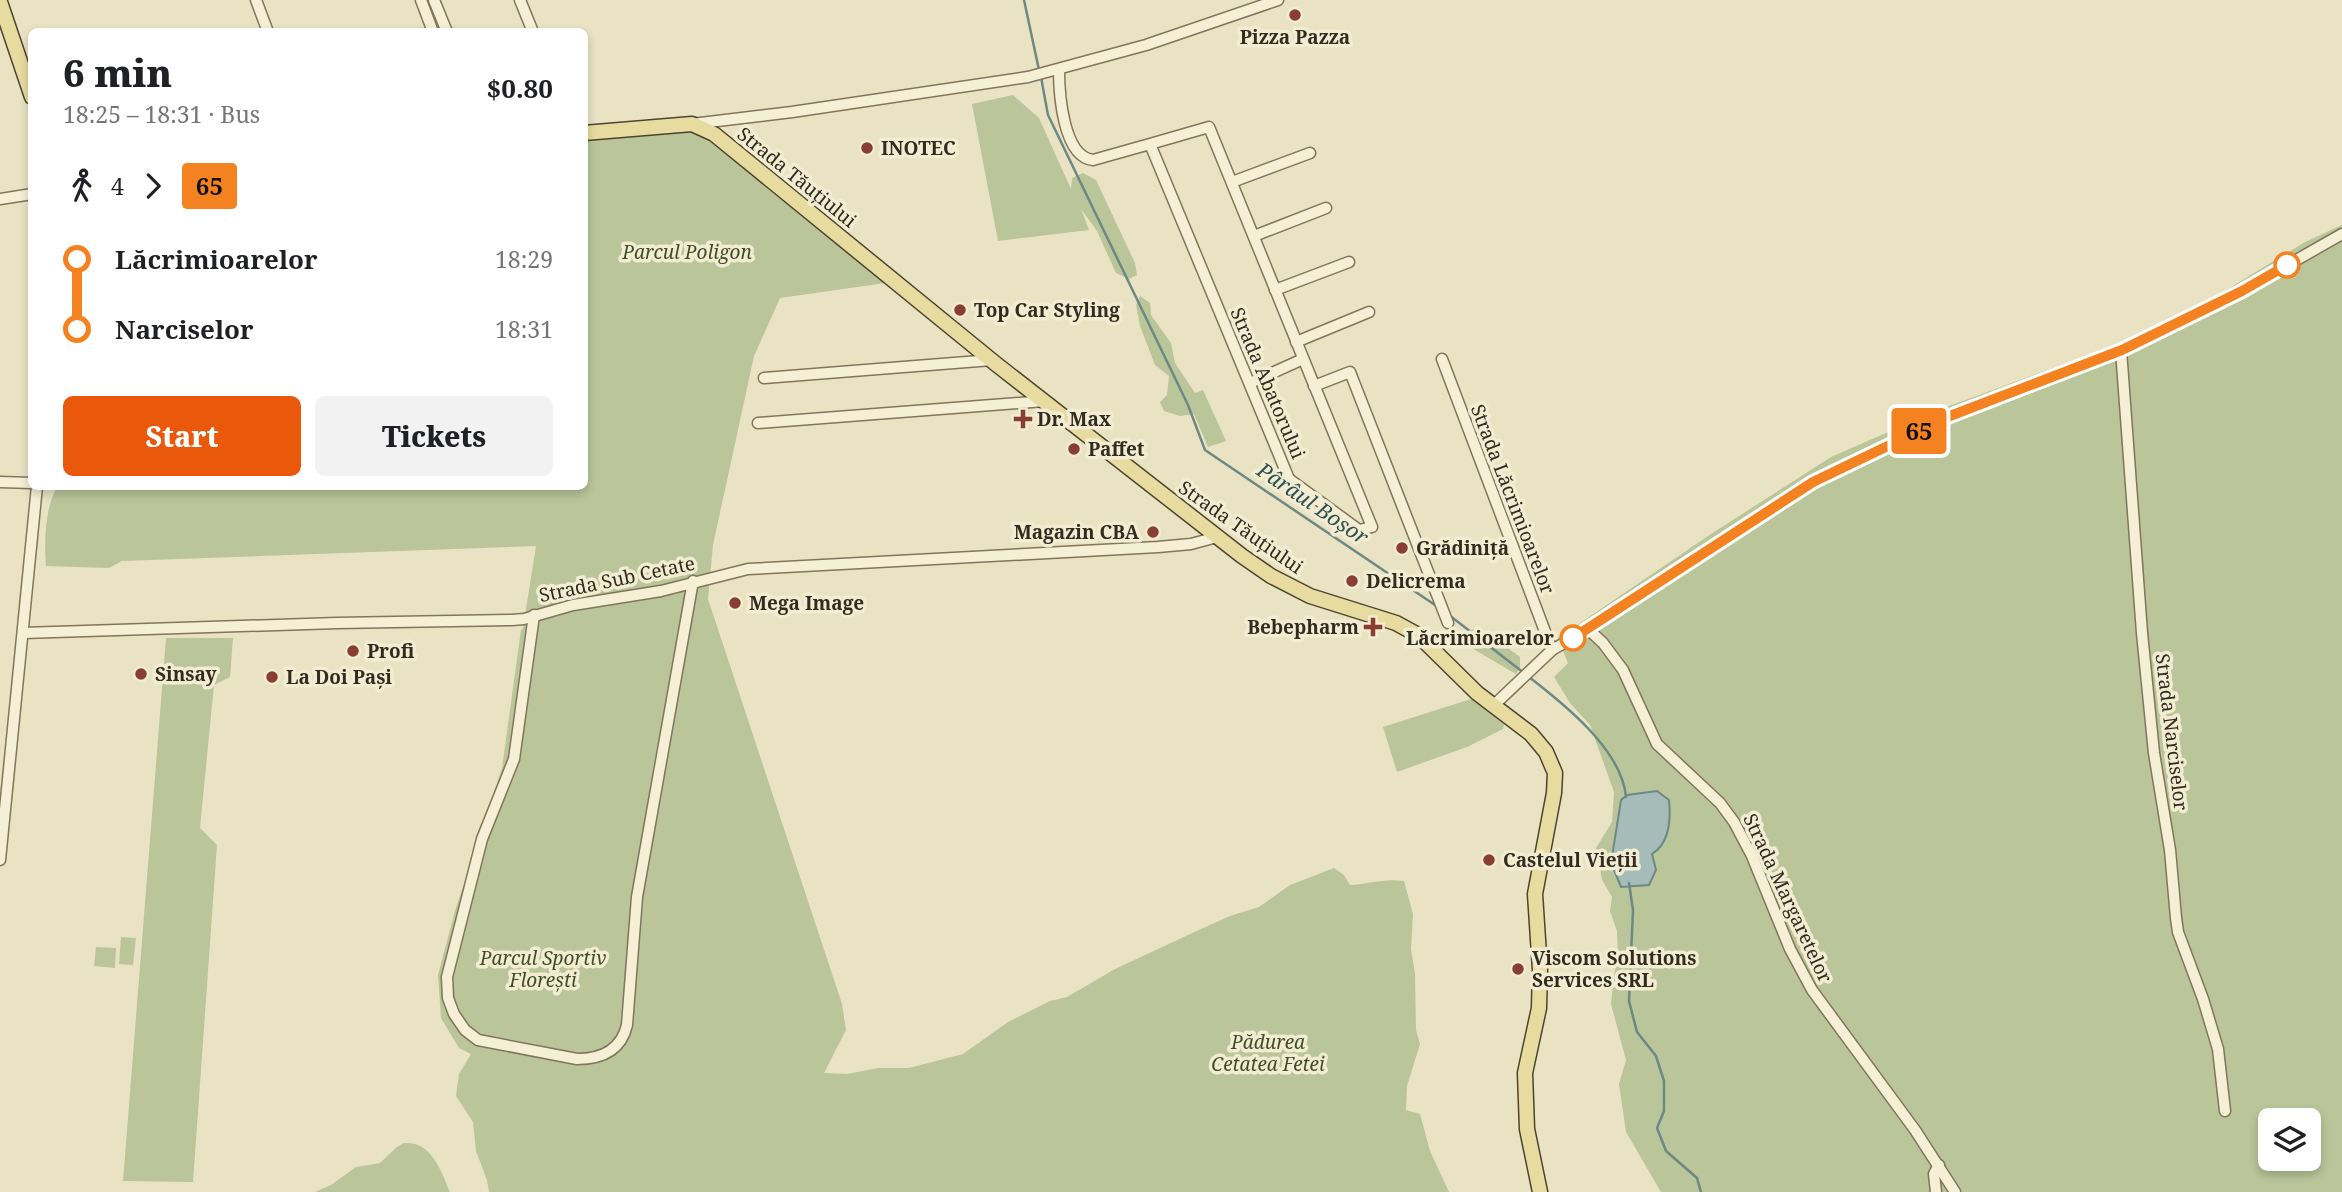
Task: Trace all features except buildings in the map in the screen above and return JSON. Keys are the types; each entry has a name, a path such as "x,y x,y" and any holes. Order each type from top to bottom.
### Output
{"main road":[{"path":"0,2 28,85"},
{"path":"588,133 692,124"},
{"name":"Strada Tăuțiului","path":"692,124 714,134 992,360 1242,556 1292,588 1409,629 1494,700 1531,734 1546,752 1555,773 1535,894 1540,970 1539,1008 1525,1073 1527,1129 1540,1192"}],"street":[{"path":"256,0 266,28"},
{"path":"421,0 432,28"},
{"path":"434,0 445,28"},
{"path":"520,0 531,28"},
{"path":"692,124 1028,78 1146,44 1279,0"},
{"name":"Strada Abatorului","path":"1054,71 1063,117 1073,144 1080,156 1086,160 1209,127 1372,527 1359,530 1289,479 1150,144"},
{"path":"1232,182 1310,153"},
{"path":"0,198 28,194"},
{"path":"1254,236 1326,208"},
{"path":"1494,700 1552,650 1813,482 1950,416 2122,350 2242,291 2342,234"},
{"path":"1275,290 1349,262"},
{"path":"1296,342 1370,312"},
{"name":"Strada Narciselor","path":"2122,350 2142,633 2154,753 2170,850 2176,918 2178,932 2218,1049 2225,1111"},
{"path":"1250,383 1303,359"},
{"name":"Strada Lăcrimioarelor","path":"1442,359 1552,650"},
{"path":"764,378 992,360"},
{"path":"1314,386 1350,372 1448,623"},
{"path":"758,423 1045,401"},
{"path":"0,482 28,483"},
{"path":"0,860 37,490"},
{"name":"Strada Sub Cetate","path":"23,633 337,623 512,621 573,605 661,591 748,569 1158,547 1191,544 1217,537"},
{"path":"534,615 514,760 482,839 452,948 446,986 454,1014 465,1030 478,1040 576,1059 593,1059 614,1049 625,1034 627,1025 637,897 693,581"},
{"name":"Strada Margaretelor","path":"1588,629 1603,643 1623,670 1657,744 1720,803 1734,822 1752,856 1790,949 1812,990 1915,1130 1955,1192"},
{"path":"1936,1192 1934,1174 1939,1166"}],"green space":[{"path":"1013,95 1039,118 1071,189 1072,178 1083,173 1096,180 1135,263 1137,275 1129,279 1116,273 1097,231 1081,209 1089,230 998,241 972,104"},
{"path":"692,129 741,163 885,283 780,298 754,356 713,545 708,599 842,1004 846,1030 824,1073 847,1074 878,1068 909,1068 963,1054 1008,1022 1050,1001 1067,997 1115,969 1201,929 1259,907 1290,885 1334,868 1344,875 1350,885 1404,881 1413,914 1411,949 1415,974 1416,1030 1420,1044 1407,1086 1406,1110 1420,1114 1430,1151 1449,1192 489,1192 476,1151 473,1122 456,1096 459,1074 471,1054 459,1048 441,1018 438,975 455,911 502,768 521,630 536,546 122,561 109,568 46,566 45,536 56,490 588,490 588,138"},
{"path":"2342,225 2342,1192 1661,1192 1626,1132 1619,1084 1626,1060 1611,1004 1618,957 1617,931 1610,911 1612,897 1602,880 1596,848 1612,822 1614,792 1590,725 1570,703 1554,677 1568,663 1558,638 1711,534 1831,457 1941,409 2115,345 2226,290 2305,242"},
{"path":"1140,296 1150,303 1151,315 1171,343 1175,363 1195,393 1203,390 1226,441 1208,447 1194,414 1180,416 1164,411 1160,402 1167,395 1169,376 1155,365 1140,326 1136,305"},
{"path":"1477,628 1490,635 1493,643 1501,643 1520,657 1520,667 1516,674 1475,650 1466,641 1469,631"},
{"path":"166,638 233,638 230,677 214,685 200,828 217,845 193,1182 123,1181"},
{"path":"1471,699 1504,724 1503,729 1467,747 1397,772 1383,727"},
{"path":"121,937 136,938 133,965 119,964"},
{"path":"96,947 116,948 115,968 94,966"},
{"path":"404,1143 422,1147 428,1152 439,1167 450,1192 315,1192 331,1185 356,1167 380,1163"}],"water":[{"path":"1657,791 1669,800 1670,815 1663,844 1652,854 1656,870 1649,885 1621,887 1611,863 1621,800 1627,795"}],"waterway":[{"name":"Pârâul Boșor","path":"1024,0 1039,70"},
{"name":"Pârâul Boșor","path":"1041,77 1048,115 1188,405 1205,450 1438,607"},
{"name":"Pârâul Boșor","path":"1449,615 1524,673"},
{"name":"Pârâul Boșor","path":"1529,677 1574,714 1603,745 1622,779 1626,797"},
{"name":"Pârâul Boșor","path":"1629,883 1633,910 1629,1001 1637,1032 1656,1056 1664,1081 1664,1111 1657,1128 1666,1151 1697,1178 1701,1192"}],"bus line":[{"name":"65","path":"1573,638 1813,482 1950,416 2122,350 2242,291 2287,265"}],"place":[{"name":"Pizza Pazza","path":"1295,15"},
{"name":"INOTEC","path":"867,148"},
{"name":"Top Car Styling","path":"960,310"},
{"name":"Dr. Max","path":"1023,419"},
{"name":"Paffet","path":"1074,449"},
{"name":"Magazin CBA","path":"1153,532"},
{"name":"Grădiniță","path":"1402,548"},
{"name":"Delicrema","path":"1352,581"},
{"name":"Mega Image","path":"735,603"},
{"name":"Bebepharm","path":"1373,627"},
{"name":"Lăcrimioarelor","path":"1573,638"},
{"name":"Profi","path":"353,651"},
{"name":"Sinsay","path":"141,674"},
{"name":"La Doi Pași","path":"272,677"},
{"name":"Castelul Vieții","path":"1489,860"},
{"name":"Viscom Solutions Services SRL","path":"1518,969"}],"park label":[{"name":"Parcul Poligon","path":"687,252"},
{"name":"Parcul Sportiv Florești","path":"543,969"},
{"name":"Pădurea Cetatea Fetei","path":"1268,1053"}]}
